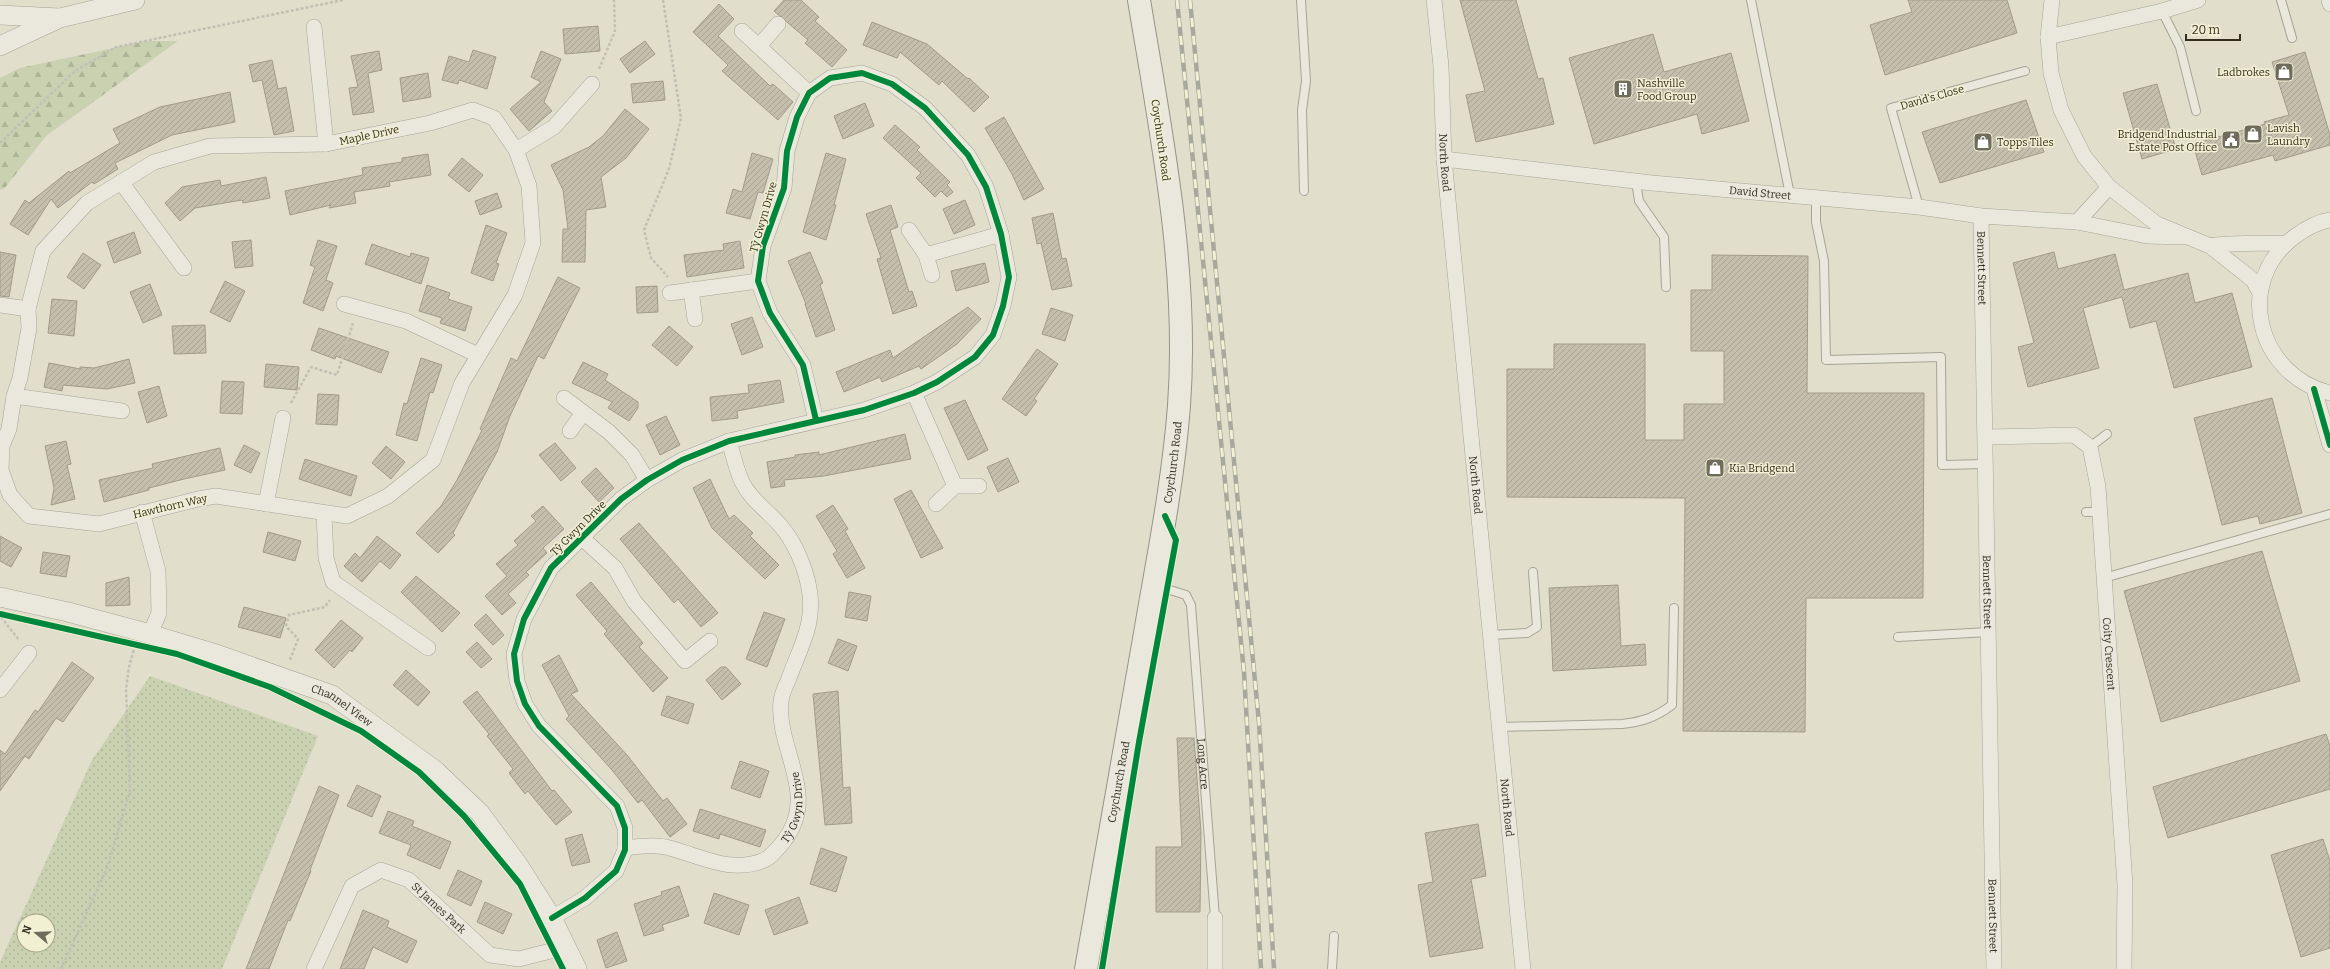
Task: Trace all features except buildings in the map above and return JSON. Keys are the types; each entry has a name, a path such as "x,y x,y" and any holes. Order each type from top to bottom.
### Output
{"main road":[{"name":"Coychurch Road","path":"1086,969 1165,516 1179,405 1180,307 1163,144 1139,0"}],"street":[{"path":"0,46 60,18 135,0"},
{"name":"North Road","path":"1434,0 1441,66 1444,159 1523,969"},
{"path":"2052,0 2048,37 2051,73 2061,110 2084,156 2109,187 2157,224 2184,237 2210,246 2253,280 2260,293"},
{"path":"2048,37 2162,12 2198,0"},
{"path":"2329,0 2330,4"},
{"path":"0,15 60,18"},
{"path":"759,46 778,24"},
{"path":"314,27 326,144"},
{"path":"742,31 809,93"},
{"name":"Tŷ Gwyn Drive","path":"552,918 585,898 616,871 625,848 625,828 617,806 538,726 525,704 517,681 514,654 524,619 551,568 621,499 647,480 682,460 730,441 864,410 914,393 937,382 975,357 993,335 1003,306 1009,277 1000,234 986,187 968,155 925,108 892,84 862,73 830,78 809,93 797,117 787,151 784,188 763,246 758,281 770,313 803,365 816,420"},
{"path":"516,150 554,127 592,84"},
{"name":"Maple Drive","path":"28,309 43,251 87,203 154,162 210,146 326,144 430,123 473,110 494,118 516,150 529,186 533,243 515,295 462,383"},
{"name":"David Street","path":"1444,159 1636,181 1919,208 1981,216 2077,222 2147,236 2184,237"},
{"path":"121,182 184,268"},
{"path":"2077,222 2109,187"},
{"name":"Bennett Street","path":"1981,216 1994,969"},
{"path":"2329,218 2305,229 2287,243 2274,258 2265,275 2260,293 2260,318 2266,342 2279,363 2297,380 2314,390 2330,393"},
{"path":"909,230 926,255 932,275"},
{"path":"926,255 1000,234"},
{"path":"2210,246 2238,242 2287,243"},
{"path":"695,319 681,292 758,281"},
{"path":"0,305 28,309"},
{"path":"351,306 406,321 478,355"},
{"name":"Hawthorn Way","path":"28,309 29,328 20,378 14,396 9,428 2,446 1,470 10,495 29,516 99,524 142,512 216,496 347,516 388,496 433,460 462,383"},
{"path":"2314,390 2330,446"},
{"path":"914,393 954,486"},
{"path":"14,396 122,411"},
{"path":"564,398 609,432 632,455 647,480"},
{"path":"570,431 583,413"},
{"path":"266,504 283,418"},
{"path":"1986,437 2074,434 2090,446"},
{"name":"Tŷ Gwyn Drive","path":"625,848 649,846 673,848 709,862 738,865 762,861 777,850 792,831 798,810 799,787 780,727 781,700 805,640 810,612 809,588 793,543 780,524 754,500 742,482 730,441"},
{"name":"Coity Crescent","path":"2090,446 2098,487 2093,512 2104,578 2125,885 2124,969"},
{"path":"936,504 954,486 979,486"},
{"path":"139,642 159,613 158,571 142,512"},
{"path":"324,513 326,558 333,582 428,648"},
{"name":"Tŷ Gwyn Drive","path":"582,538 615,568 634,601 685,661 710,640"},
{"name":"Channel View","path":"0,597 68,612 139,642 213,653 332,695 436,770 480,813 519,866 552,918 577,969"},
{"path":"0,690 29,653"},
{"name":"St James Park","path":"314,969 352,886 381,870 409,880 490,955 519,959 566,947"},
{"name":"Long Acre","path":"1215,918 1215,969"}],"lane":[{"path":"1301,0 1306,81 1302,110 1304,190"},
{"path":"1751,0 1790,195"},
{"path":"2281,0 2292,38"},
{"path":"2162,12 2180,47 2196,112"},
{"name":"David's Close","path":"1919,208 1891,108 2025,71"},
{"path":"1636,181 1639,202 1664,238 1666,287"},
{"path":"1816,198 1816,222 1824,261 1826,360 1940,357 1942,466 1986,464"},
{"path":"2090,446 2107,434"},
{"path":"2104,578 2330,514"},
{"path":"1491,635 1527,633 1537,627 1533,572"},
{"name":"Long Acre","path":"1153,585 1186,595 1191,605 1215,918"},
{"path":"1500,727 1622,724 1639,722 1656,716 1672,706 1674,608"},
{"path":"1898,637 1989,632"},
{"path":"1332,969 1334,936"}],"path":[{"path":"0,143 75,71 116,47 343,0"},
{"path":"592,84 615,31 614,0"},
{"path":"663,0 681,118 669,170 644,230 651,258 681,292"},
{"path":"283,418 311,367 337,375 351,306"},
{"path":"283,678 298,639 286,626 289,614 325,607 340,587"},
{"path":"0,614 7,616"},
{"path":"0,614 29,653"},
{"path":"61,969 107,868 130,791 126,688 129,668 139,642"}],"green space":[{"path":"146,41 178,41 46,136 4,189 0,190 0,78 20,68"},
{"path":"150,676 318,736 222,969 0,969 0,962 16,927 16,953 56,953 56,913 22,913 92,760"}],"railway":[{"path":"1177,0 1244,672 1261,969"},
{"path":"1190,0 1259,723 1274,969"}],"cycle path":[{"path":"552,918 585,898 616,871 625,850 625,828 617,806 539,726 525,704 517,681 514,654 524,619 551,568 621,499 647,480 682,460 729,441 864,410 914,393 937,382 975,357 993,335 1003,306 1009,277 1001,234 986,187 968,155 925,108 892,84 862,73 830,78 809,93 797,117 787,151 784,188 763,246 758,281 770,313 803,365 816,420"},
{"path":"2314,389 2330,445"},
{"path":"1102,969 1139,742 1176,540 1165,516"},
{"path":"0,614 177,654 270,687 361,731 419,772 464,816 520,884 563,969"}],"place":[{"name":"Ladbrokes","path":"2284,72"},
{"name":"Nashville Food Group","path":"1623,89"},
{"name":"Lavish Laundry","path":"2253,134"},
{"name":"Bridgend Industrial Estate Post Office","path":"2231,140"},
{"name":"Topps Tiles","path":"1983,142"},
{"name":"Kia Bridgend","path":"1715,468"}]}
